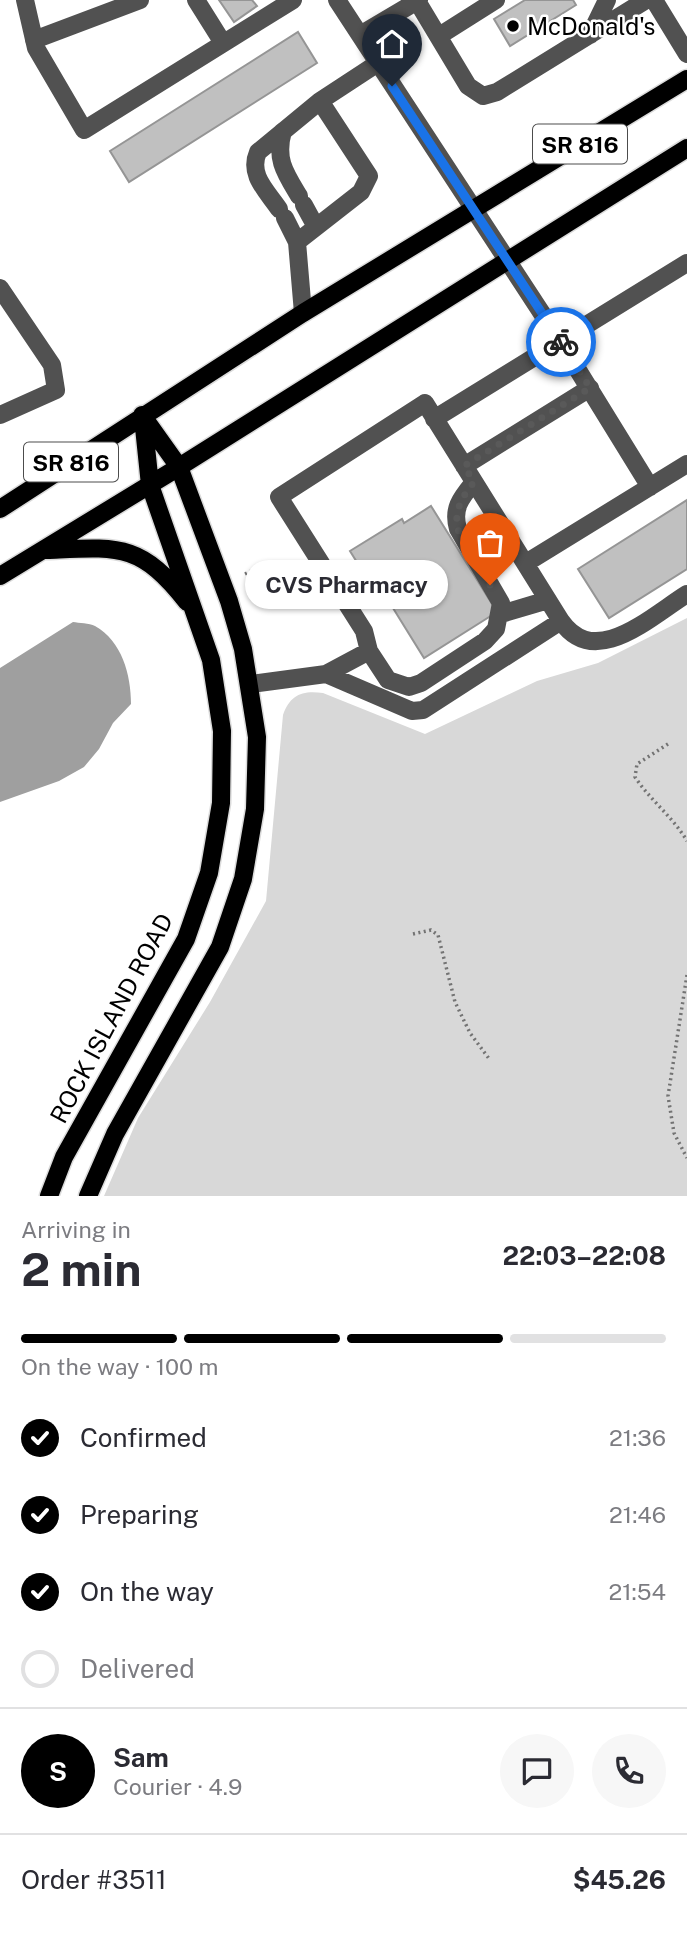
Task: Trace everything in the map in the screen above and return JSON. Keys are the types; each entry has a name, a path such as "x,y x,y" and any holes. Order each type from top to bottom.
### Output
{"main road":[{"name":"SR 816","path":"0,509 303,313 687,79"},
{"name":"SR 816","path":"0,576 179,467 687,148"},
{"path":"88,1196 115,1134 210,968 243,879 255,797 257,737 251,684 229,601 179,467 142,415"},
{"name":"ROCK ISLAND ROAD","path":"49,1196 69,1147 186,939 209,873 221,803 222,731 211,660 198,616 150,485 142,415"},
{"path":"44,551 117,548 140,556 158,569 198,616"}],"street":[{"path":"25,0 34,40 84,130 283,3"},
{"path":"34,40 140,0"},
{"path":"196,0 223,43"},
{"path":"337,0 509,261 650,487"},
{"path":"360,36 418,0 468,86 482,96 497,92 646,0"},
{"path":"439,36 496,0"},
{"path":"469,17 479,18 511,0"},
{"path":"654,0 687,54"},
{"path":"590,35 601,5"},
{"path":"303,313 297,242 282,214 254,174 254,161 258,152 320,101 378,63"},
{"path":"297,242 361,192 369,176 320,101"},
{"path":"283,131 279,145 280,166 316,227"},
{"path":"434,419 687,262"},
{"path":"0,288 52,365 56,390 0,415"},
{"path":"464,466 590,388"},
{"path":"409,687 388,680 369,651 364,631 279,497 425,403 570,634 600,643 620,636 687,594"},
{"path":"526,563 687,464"},
{"path":"399,706 409,687 485,641 496,629 501,614 500,603 458,529 454,516 458,501 474,482"},
{"path":"501,614 548,600"},
{"path":"326,674 412,711 423,710 561,621"},
{"path":"251,684 326,674 369,651"}],"path":[{"path":"245,573 262,566 281,580 299,579 308,574"},
{"path":"668,744 637,764 635,776 650,799 679,828 687,841"},
{"path":"413,934 431,930 438,935 455,1002 470,1033 490,1060"},
{"path":"687,975 668,1096 674,1133 687,1158"}],"shaded area":[{"path":"687,618 687,1196 104,1196 138,1118 210,1002 266,901 283,715 293,698 309,692 323,693 425,734 537,681 598,663"},
{"path":"73,622 95,626 112,640 127,671 131,704 113,723 99,749 84,767 59,781 0,802 0,668"}],"building":[{"path":"219,0 252,0 257,6 234,22"},
{"path":"525,0 573,0 576,5 510,46 494,19"},
{"path":"298,32 317,63 129,182 110,151"},
{"path":"687,500 687,569 609,618 578,569"},
{"path":"431,506 497,612 424,658 388,600 383,604 350,551 402,519 404,523"}],"way so far":[{"path":"490,585 458,529 454,516 458,501 474,482 464,466 590,388 561,342"}],"place":[{"name":"McDonald's","path":"513,26"},
{"name":"CVS Pharmacy","path":"490,585"}],"route":[{"path":"392,86 561,342"}]}
